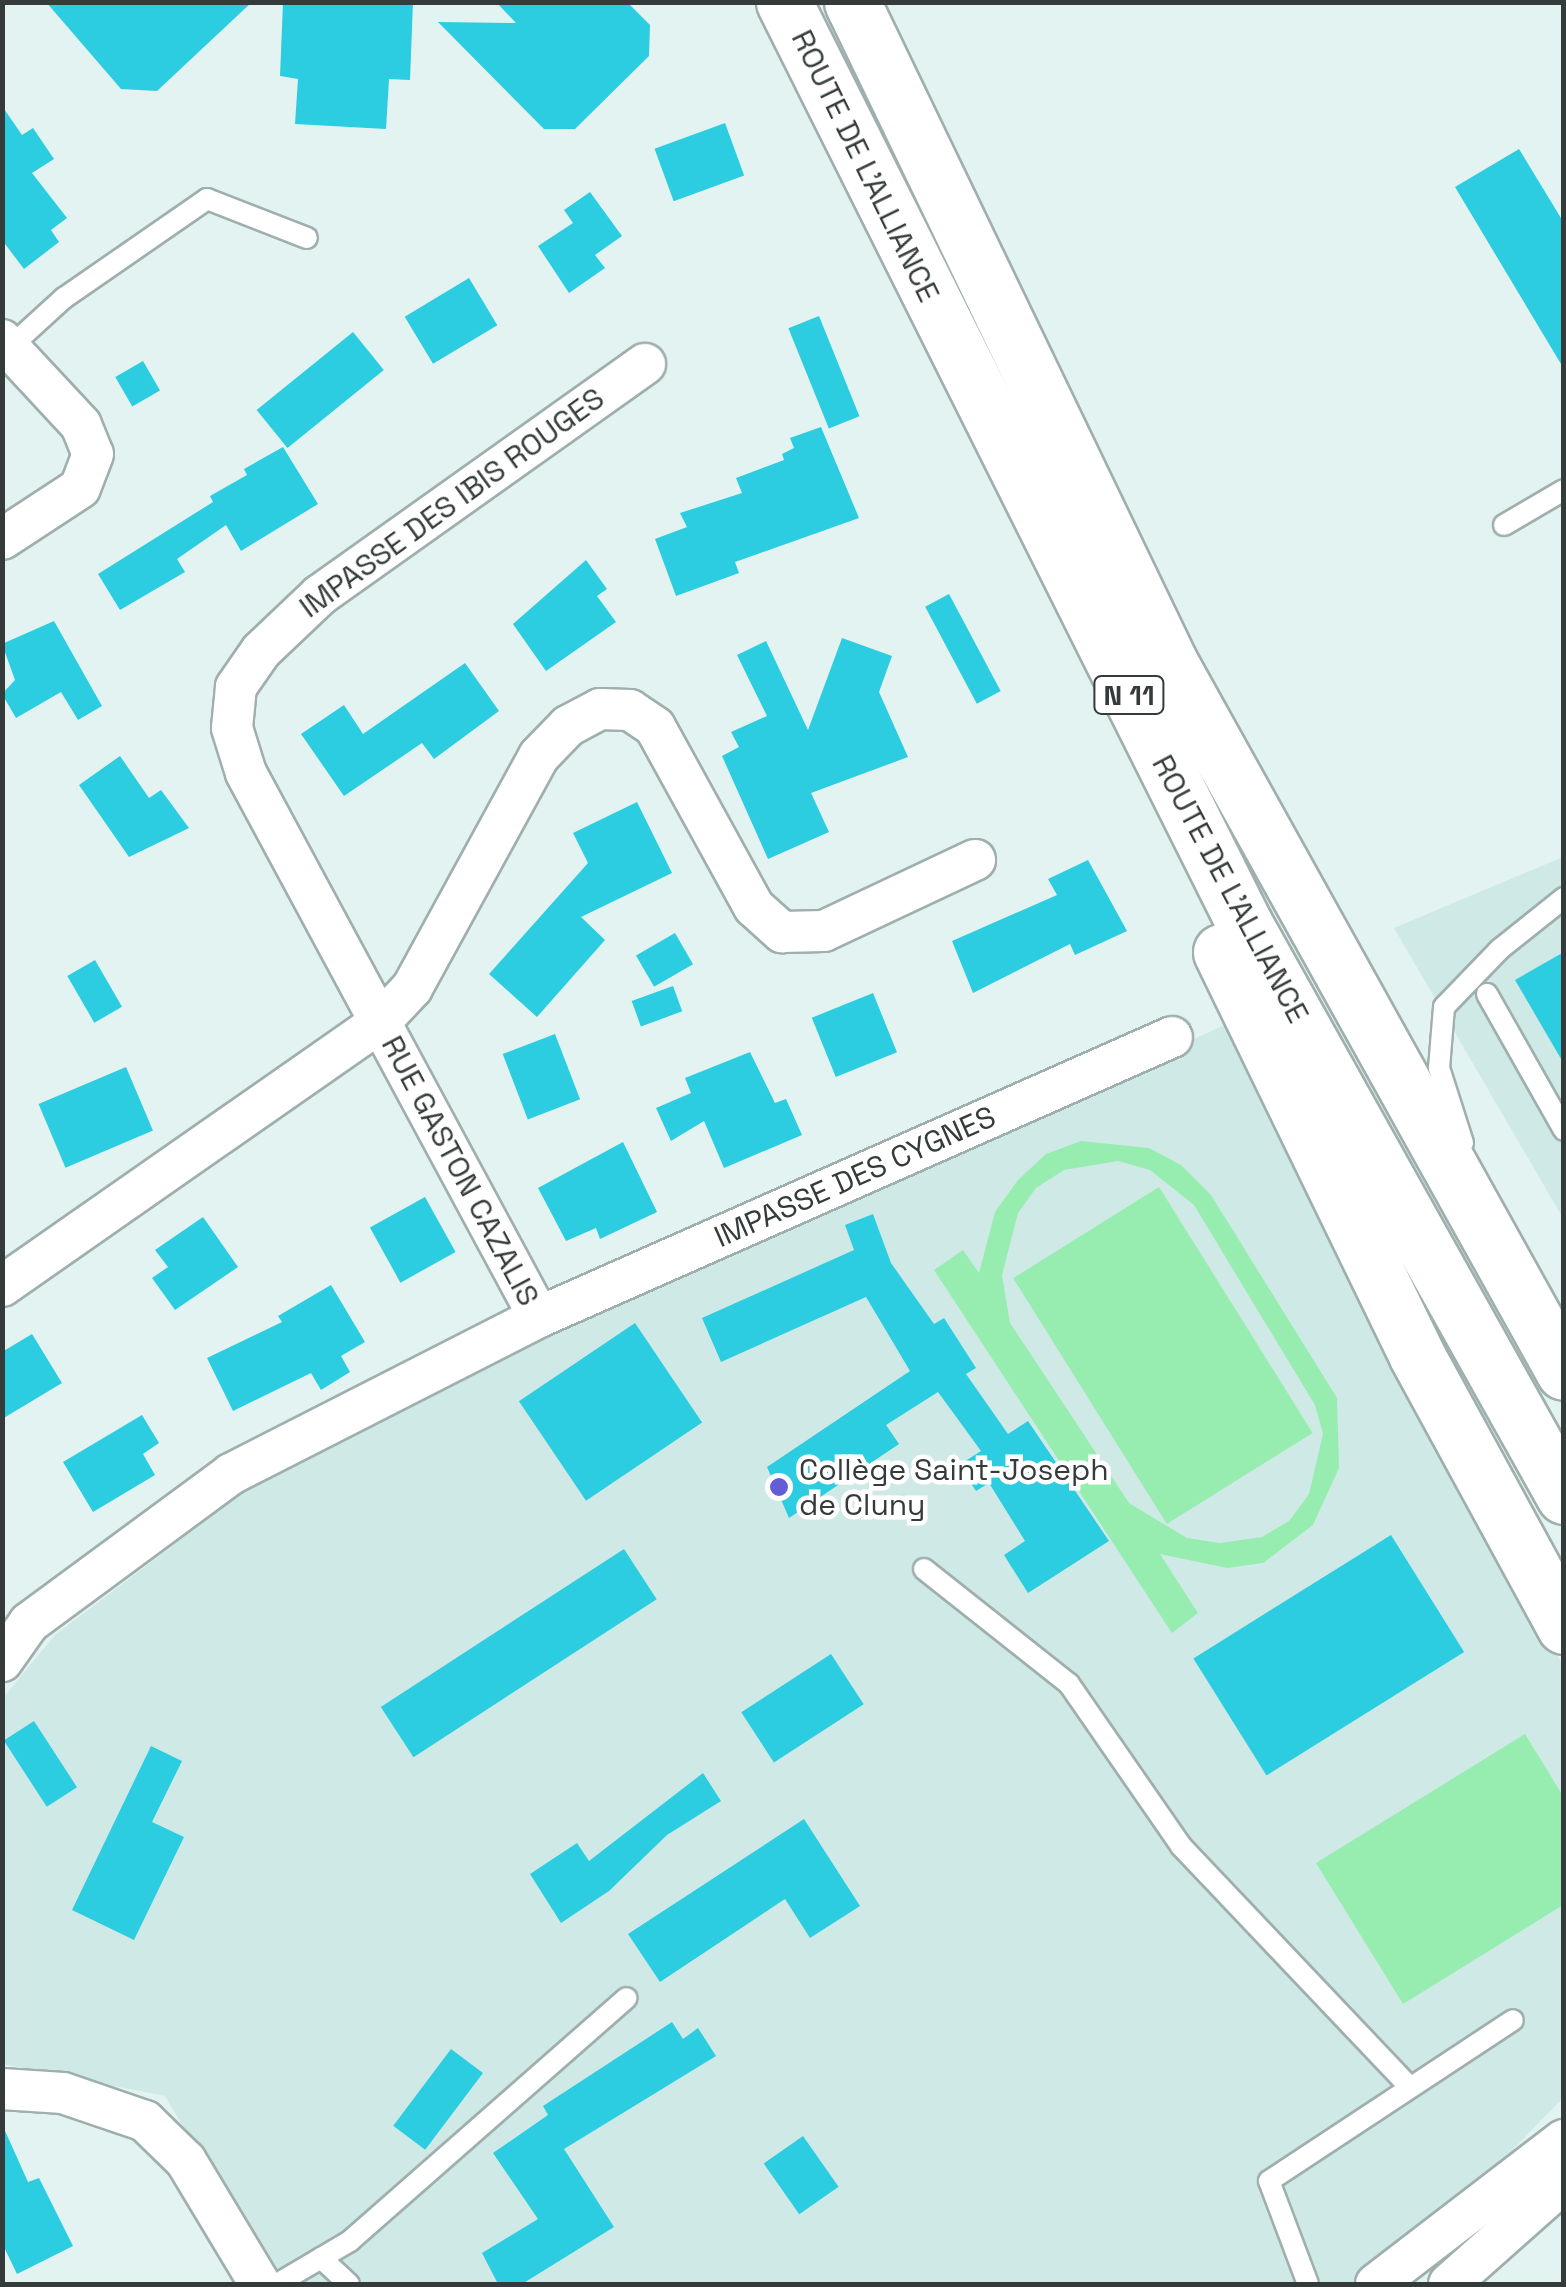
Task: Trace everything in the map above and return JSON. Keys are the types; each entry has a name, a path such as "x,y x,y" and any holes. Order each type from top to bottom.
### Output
{"highway":[{"name":"ROUTE DE L'ALLIANCE","path":"784,2 1245,925 1564,1496"},
{"name":"ROUTE DE L'ALLIANCE","path":"852,2 1170,663 1518,1298 1561,1362"},
{"path":"955,349 1079,659 1416,1354 1564,1626"}],"street":[{"path":"2,538 63,502 92,466 81,424 6,344"},
{"name":"IMPASSE DES IBIS ROUGES","path":"380,1022 246,773 232,728 236,687 261,651 320,595 646,364"},
{"path":"380,1022 412,988 539,756 568,726 600,709 630,710 655,726 754,907 782,932 824,931 975,860"},
{"name":"RUE GASTON CAZALIS","path":"2,1286 380,1022 539,1317 230,1474 29,1623 2,1661"},
{"name":"IMPASSE DES CYGNES","path":"539,1317 1172,1037"},
{"path":"2,2089 62,2093 145,2121 186,2161 260,2284"},
{"path":"1376,2284 1564,2140"},
{"path":"1449,2284 1564,2182"}],"lane":[{"path":"6,344 64,298 208,200 307,238"},
{"path":"1504,525 1564,490"},
{"path":"1518,1298 1438,1068 1438,1038 1444,1007 1459,987 1564,898"},
{"path":"1487,994 1563,1129"},
{"path":"924,1568 1069,1684 1181,1846 1410,2087"},
{"path":"276,2284 350,2240 627,1998"},
{"path":"1308,2284 1269,2181 1513,2020"},
{"path":"321,2258 349,2284"}],"shaded area":[{"path":"1563,857 1563,1218 1394,928"},
{"path":"1227,1024 1563,1666 1563,2098 1388,2278 1378,2284 276,2284 165,2096 3,2064 3,1698 55,1635 244,1492 574,1322"}],"green space":[{"path":"1081,1141 1149,1148 1181,1165 1211,1195 1337,1398 1339,1468 1313,1525 1263,1563 1227,1568 1160,1554 1198,1613 1172,1633 934,1270 963,1250 979,1273 995,1212 1018,1180 1046,1154","holes":["1118,1161 1150,1170 1194,1205 1315,1405 1323,1434 1309,1494 1289,1521 1262,1537 1220,1543 1187,1538 1129,1503 1010,1323 1002,1275 1018,1213 1036,1188 1064,1170"]},
{"path":"1159,1187 1313,1433 1167,1524 1013,1278"},
{"path":"1525,1734 1563,1796 1563,1905 1403,2004 1316,1863"}],"building":[{"path":"46,2 252,2 157,91 121,89"},
{"path":"283,2 413,2 410,80 389,79 386,129 295,124 298,79 280,76"},
{"path":"496,2 627,2 650,25 649,56 575,129 544,129 438,22 516,23"},
{"path":"2,106 22,135 33,128 54,159 32,173 67,218 51,230 59,242 24,269 2,240"},
{"path":"725,123 744,176 674,201 655,149"},
{"path":"1519,149 1564,223 1564,369 1455,187"},
{"path":"590,192 622,236 595,255 605,268 569,293 538,246 573,223 564,210"},
{"path":"469,278 497,325 433,364 405,317"},
{"path":"819,316 859,416 829,428 788,328"},
{"path":"353,332 384,370 287,448 257,410"},
{"path":"143,361 160,390 132,406 115,377"},
{"path":"821,427 859,518 735,562 739,573 676,596 655,539 687,527 680,513 742,493 736,478 784,460 782,454 794,448 790,438"},
{"path":"283,447 318,504 241,551 226,525 177,559 185,572 120,610 98,574 213,502 210,496 247,475 244,469"},
{"path":"586,560 607,589 597,596 616,622 546,671 513,624"},
{"path":"949,594 1001,691 977,704 925,607"},
{"path":"54,621 102,706 78,720 61,692 16,718 2,694 15,680 2,644"},
{"path":"842,638 892,656 879,692 908,757 811,793 829,832 768,859 722,756 739,747 731,732 767,716 737,655 766,641 808,730"},
{"path":"465,663 499,711 434,759 422,743 344,796 301,734 344,705 363,734"},
{"path":"120,756 149,798 161,790 189,828 129,857 79,785"},
{"path":"637,802 672,873 581,917 605,940 537,1017 489,974 588,863 573,833"},
{"path":"1088,860 1127,931 1075,955 1070,944 973,993 952,941 1057,895 1048,879"},
{"path":"675,933 693,964 654,987 636,956"},
{"path":"1564,952 1564,1064 1515,980"},
{"path":"95,960 122,1007 94,1023 67,976"},
{"path":"673,986 682,1011 641,1026 632,1001"},
{"path":"873,993 897,1052 836,1077 812,1018"},
{"path":"555,1034 580,1099 528,1119 503,1054"},
{"path":"750,1052 775,1103 786,1099 802,1135 724,1168 704,1121 671,1141 656,1108 691,1093 685,1078"},
{"path":"126,1067 153,1131 66,1168 39,1104"},
{"path":"623,1142 657,1212 600,1239 596,1228 566,1241 538,1188"},
{"path":"425,1197 456,1252 400,1283 370,1228"},
{"path":"873,1214 891,1263 934,1324 944,1318 976,1368 966,1374 1008,1434 1028,1421 1109,1541 1028,1593 1004,1555 1025,1541 989,1483 976,1491 959,1465 981,1451 938,1392 886,1425 899,1444 789,1518 767,1467 910,1371 866,1297 721,1362 702,1318 854,1250 845,1225"},
{"path":"203,1217 238,1267 175,1310 152,1278 168,1267 155,1250"},
{"path":"331,1285 365,1342 341,1356 350,1372 321,1390 311,1373 233,1411 207,1358 282,1322 278,1316"},
{"path":"635,1323 702,1422 586,1501 519,1401"},
{"path":"32,1334 62,1383 2,1419 2,1352"},
{"path":"142,1415 159,1443 143,1454 155,1475 93,1512 63,1462"},
{"path":"1391,1535 1464,1652 1267,1776 1193,1658"},
{"path":"624,1549 657,1599 413,1757 381,1707"},
{"path":"831,1654 864,1704 774,1763 741,1712"},
{"path":"34,1721 77,1787 47,1807 4,1741"},
{"path":"151,1746 182,1761 152,1822 184,1837 134,1940 72,1910"},
{"path":"703,1773 721,1801 667,1835 609,1891 561,1923 530,1874 577,1843 589,1861"},
{"path":"804,1819 860,1906 810,1938 785,1899 660,1982 628,1934"},
{"path":"672,2022 683,2039 698,2028 716,2056 564,2149 614,2227 522,2284 498,2284 482,2253 538,2219 493,2153 548,2115 543,2106"},
{"path":"451,2049 483,2073 425,2150 393,2126"},
{"path":"2,2124 28,2182 39,2178 73,2246 17,2274 2,2243"},
{"path":"803,2136 839,2187 799,2214 764,2164"}],"place":[{"name":"Collège Saint-Joseph de Cluny","path":"779,1487"}]}
